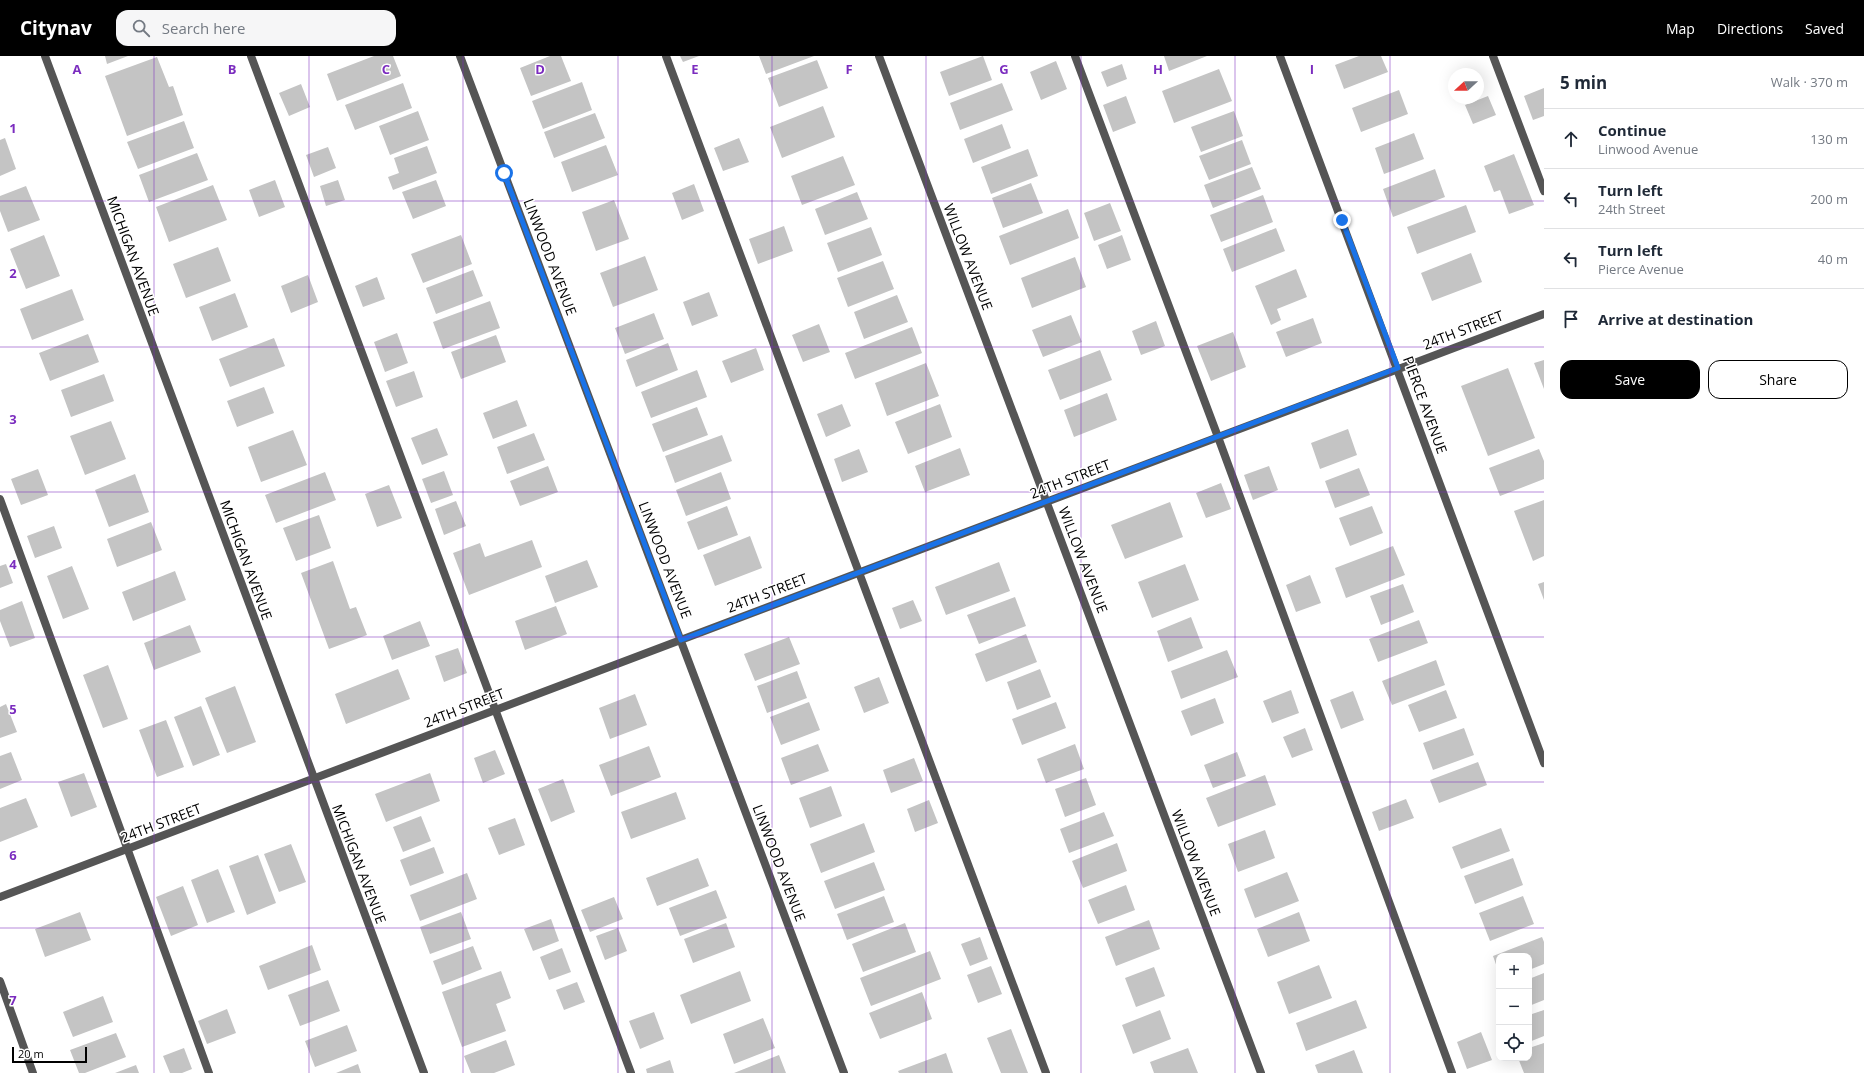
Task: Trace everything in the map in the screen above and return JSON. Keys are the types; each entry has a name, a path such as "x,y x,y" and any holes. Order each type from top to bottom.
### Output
{"street":[{"name":"MICHIGAN AVENUE","path":"45,56 424,1073"},
{"path":"251,56 631,1073"},
{"name":"LINWOOD AVENUE","path":"460,56 844,1073"},
{"path":"666,56 1046,1073"},
{"name":"WILLOW AVENUE","path":"879,56 1261,1073"},
{"path":"1075,56 1218,437 1452,1073"},
{"name":"PIERCE AVENUE","path":"1280,56 1398,368 1544,763"},
{"path":"1493,56 1544,191"},
{"name":"24TH STREET","path":"0,897 1544,314"},
{"path":"0,499 208,1073"},
{"path":"0,982 33,1073"}],"building":[{"path":"105,56 128,56 107,64"},
{"path":"374,56 393,56 401,76 337,101 327,74"},
{"path":"550,56 561,56 571,81 531,96 520,68"},
{"path":"680,56 699,56 683,62"},
{"path":"759,56 814,56 766,74"},
{"path":"983,56 992,80 949,96 940,72"},
{"path":"1164,56 1207,56 1169,71"},
{"path":"1359,56 1381,56 1388,72 1344,89 1335,65"},
{"path":"157,57 169,87 173,86 183,115 127,136 105,76"},
{"path":"817,60 828,88 779,107 768,78"},
{"path":"1056,61 1067,89 1041,100 1030,72"},
{"path":"1122,64 1127,79 1107,87 1101,72"},
{"path":"1219,69 1232,101 1174,123 1162,91"},
{"path":"582,82 592,110 543,129 532,101"},
{"path":"403,83 412,108 355,130 345,105"},
{"path":"1002,83 1013,110 960,130 950,103"},
{"path":"301,84 310,107 289,116 279,93"},
{"path":"1544,88 1544,116 1533,120 1524,96"},
{"path":"1399,90 1408,114 1361,132 1352,108"},
{"path":"1126,96 1136,123 1113,132 1103,105"},
{"path":"1488,96 1496,115 1473,124 1465,105 1484,104 1484,98"},
{"path":"823,106 835,137 782,158 770,127"},
{"path":"418,111 429,140 390,155 379,126"},
{"path":"1234,111 1243,136 1201,152 1191,127"},
{"path":"595,113 605,138 554,158 544,132"},
{"path":"184,121 194,148 138,169 127,142"},
{"path":"1002,124 1011,148 973,163 964,139"},
{"path":"1414,133 1424,159 1384,174 1375,148"},
{"path":"5,138 16,169 0,176 0,140"},
{"path":"739,138 749,162 723,171 714,148"},
{"path":"1242,140 1251,164 1209,180 1199,156"},
{"path":"606,145 618,175 572,192 561,162"},
{"path":"427,146 437,173 393,190 388,177 399,173 394,158"},
{"path":"328,147 336,168 314,177 306,155"},
{"path":"1028,149 1038,176 991,194 981,167"},
{"path":"197,153 208,180 149,202 139,175"},
{"path":"1514,154 1534,205 1509,214 1500,190 1494,192 1484,166"},
{"path":"843,156 855,185 802,205 791,176"},
{"path":"1252,167 1261,189 1213,208 1204,185"},
{"path":"1435,169 1445,197 1393,217 1383,189"},
{"path":"275,180 285,207 259,217 249,190"},
{"path":"338,180 345,200 326,206 320,186"},
{"path":"436,180 446,206 413,219 402,192"},
{"path":"1031,183 1043,213 1003,228 992,198"},
{"path":"694,184 704,211 682,220 672,193"},
{"path":"213,185 227,220 169,242 156,207"},
{"path":"26,186 40,220 8,232 0,211 0,196"},
{"path":"857,192 868,219 825,235 815,209"},
{"path":"1263,195 1273,222 1221,242 1210,215"},
{"path":"614,200 629,239 596,251 582,212"},
{"path":"1110,203 1121,231 1094,241 1084,213"},
{"path":"1466,205 1476,232 1417,254 1407,227"},
{"path":"1068,209 1079,238 1010,265 999,236"},
{"path":"784,226 793,251 758,264 749,239"},
{"path":"871,227 882,255 838,272 827,243"},
{"path":"1276,228 1285,251 1232,272 1223,249"},
{"path":"44,235 60,276 26,289 10,249"},
{"path":"461,235 472,264 423,283 411,254"},
{"path":"1122,235 1131,260 1107,269 1098,245"},
{"path":"218,247 231,281 186,298 173,264"},
{"path":"1471,253 1482,282 1432,301 1421,273"},
{"path":"645,256 658,290 613,307 600,273"},
{"path":"1075,257 1086,287 1032,308 1021,278"},
{"path":"883,261 894,289 848,307 837,278"},
{"path":"1296,269 1307,297 1277,309 1281,320 1271,325 1255,286"},
{"path":"473,270 483,296 436,314 426,288"},
{"path":"308,275 318,302 291,313 281,286"},
{"path":"377,277 385,299 363,307 355,286"},
{"path":"72,289 84,320 32,340 20,309"},
{"path":"709,292 718,316 692,326 683,302"},
{"path":"235,293 248,327 212,341 199,307"},
{"path":"897,295 908,322 864,339 854,312"},
{"path":"490,301 500,328 443,349 433,322"},
{"path":"654,313 664,339 625,354 615,328"},
{"path":"1071,315 1082,342 1043,357 1032,330"},
{"path":"1313,318 1322,343 1286,357 1276,332"},
{"path":"1156,321 1165,346 1141,355 1132,331"},
{"path":"819,324 830,352 803,362 792,335"},
{"path":"912,327 922,353 855,379 845,353"},
{"path":"1233,332 1246,367 1211,381 1197,346"},
{"path":"397,333 408,363 385,372 374,342"},
{"path":"88,334 99,362 50,381 39,353"},
{"path":"496,335 506,362 461,379 451,352"},
{"path":"274,338 285,366 230,387 219,359"},
{"path":"668,343 678,370 636,387 626,360"},
{"path":"756,348 764,370 731,383 722,361"},
{"path":"1100,350 1112,380 1060,400 1048,370"},
{"path":"1544,360 1544,389 1534,363"},
{"path":"926,363 939,396 887,416 875,383"},
{"path":"1508,368 1535,438 1488,456 1461,386"},
{"path":"697,370 707,397 651,418 641,392"},
{"path":"414,371 423,397 396,407 386,381"},
{"path":"104,374 114,401 71,417 61,390"},
{"path":"264,387 274,413 237,427 227,401"},
{"path":"1107,393 1117,420 1074,437 1064,410"},
{"path":"517,400 527,426 493,439 483,413"},
{"path":"842,404 851,426 826,437 817,414"},
{"path":"940,404 952,437 908,454 895,422"},
{"path":"697,407 708,435 663,452 652,424"},
{"path":"111,421 126,459 85,475 70,436"},
{"path":"437,428 448,455 422,465 411,438"},
{"path":"1348,429 1357,455 1320,469 1311,443"},
{"path":"293,430 307,465 261,482 248,447"},
{"path":"534,433 545,460 507,474 497,447"},
{"path":"722,435 732,461 675,483 665,456"},
{"path":"960,448 970,475 925,492 915,466"},
{"path":"859,449 868,472 842,482 834,459"},
{"path":"1539,449 1544,461 1544,479 1500,496 1489,468"},
{"path":"548,466 558,492 520,506 510,481"},
{"path":"1269,466 1278,490 1253,500 1244,475"},
{"path":"1359,468 1370,495 1335,508 1325,481"},
{"path":"38,469 48,495 21,505 11,479"},
{"path":"444,471 453,495 431,503 422,479"},
{"path":"325,472 336,500 276,523 265,495"},
{"path":"721,472 731,499 686,516 676,490"},
{"path":"135,474 149,512 109,527 95,490"},
{"path":"1221,483 1231,509 1206,518 1196,493"},
{"path":"389,485 402,518 377,527 365,494"},
{"path":"1544,500 1544,556 1533,561 1514,511"},
{"path":"456,501 466,526 444,535 435,509"},
{"path":"1170,502 1183,537 1125,559 1111,525"},
{"path":"727,506 738,535 698,550 687,522"},
{"path":"1372,506 1383,533 1350,546 1339,518"},
{"path":"319,515 331,548 296,561 283,528"},
{"path":"151,522 162,550 117,567 107,539"},
{"path":"54,526 62,548 35,558 27,536"},
{"path":"750,536 762,568 715,586 703,555"},
{"path":"532,540 542,567 469,595 453,553 480,543 485,557"},
{"path":"1393,546 1405,575 1346,598 1335,568"},
{"path":"587,560 598,587 555,603 545,576"},
{"path":"333,561 350,609 356,607 367,635 329,649 301,573"},
{"path":"999,562 1010,591 946,615 935,587"},
{"path":"6,564 13,583 0,588 0,566"},
{"path":"1185,564 1199,600 1152,618 1138,582"},
{"path":"72,566 89,609 63,619 47,576"},
{"path":"175,571 186,600 133,621 122,592"},
{"path":"1310,575 1321,603 1296,612 1286,585"},
{"path":"1544,582 1544,600 1538,584"},
{"path":"1403,584 1414,612 1381,625 1370,596"},
{"path":"1015,597 1026,626 979,644 967,615"},
{"path":"913,600 922,621 900,629 892,608"},
{"path":"22,601 35,638 10,647 0,621 0,610"},
{"path":"556,606 567,634 525,650 515,621"},
{"path":"1191,617 1203,648 1168,662 1157,631"},
{"path":"1419,620 1428,643 1378,662 1369,639"},
{"path":"420,621 430,646 392,660 383,636"},
{"path":"190,625 201,652 154,670 144,643"},
{"path":"1026,634 1037,662 986,682 975,654"},
{"path":"789,637 800,664 755,681 744,654"},
{"path":"458,648 467,673 444,682 435,656"},
{"path":"1227,650 1238,677 1181,699 1171,671"},
{"path":"1436,660 1445,685 1392,705 1382,681"},
{"path":"108,665 128,719 103,728 83,675"},
{"path":"398,669 410,699 346,724 335,694"},
{"path":"1040,669 1051,697 1017,710 1007,682"},
{"path":"797,671 807,698 767,713 757,686"},
{"path":"879,677 889,703 864,713 854,687"},
{"path":"235,686 256,742 227,753 205,698"},
{"path":"1291,690 1299,713 1272,723 1263,701"},
{"path":"1446,690 1457,718 1419,732 1408,705"},
{"path":"1353,691 1364,720 1341,729 1330,700"},
{"path":"635,694 647,725 610,739 599,708"},
{"path":"1215,698 1224,723 1191,736 1181,711"},
{"path":"809,702 820,730 781,745 770,717"},
{"path":"1056,702 1066,728 1022,745 1012,719"},
{"path":"6,704 17,732 0,738 0,707"},
{"path":"201,706 220,755 193,766 174,717"},
{"path":"166,720 184,767 157,777 139,730"},
{"path":"1305,728 1313,750 1292,758 1283,737"},
{"path":"1464,728 1474,755 1433,770 1423,743"},
{"path":"818,744 829,771 791,785 781,758"},
{"path":"1075,744 1084,769 1046,783 1037,759"},
{"path":"649,746 661,777 611,796 599,765"},
{"path":"495,750 505,774 483,783 474,758"},
{"path":"11,752 22,780 0,789 0,756"},
{"path":"1237,752 1246,776 1213,788 1204,765"},
{"path":"914,758 923,781 891,793 883,770"},
{"path":"1478,762 1487,785 1439,803 1430,780"},
{"path":"84,773 97,807 71,817 58,782"},
{"path":"430,773 440,801 386,822 375,794"},
{"path":"1265,775 1276,805 1218,827 1206,798"},
{"path":"1086,778 1096,805 1065,817 1055,789"},
{"path":"563,779 575,812 551,822 538,789"},
{"path":"831,786 842,816 810,828 799,798"},
{"path":"676,792 686,819 631,839 621,812"},
{"path":"26,798 38,827 0,842 0,808"},
{"path":"1406,799 1414,818 1379,831 1372,812"},
{"path":"929,800 938,823 915,832 907,809"},
{"path":"1104,812 1114,836 1069,853 1060,829"},
{"path":"421,816 431,841 403,852 393,827"},
{"path":"515,818 525,845 499,855 488,828"},
{"path":"864,823 875,852 821,873 810,844"},
{"path":"1501,828 1510,851 1461,869 1452,847"},
{"path":"1265,830 1275,858 1238,872 1228,844"},
{"path":"1117,843 1127,871 1083,888 1072,861"},
{"path":"291,844 306,882 279,892 264,854"},
{"path":"434,847 444,873 410,886 400,860"},
{"path":"258,855 276,903 247,915 229,866"},
{"path":"698,858 709,886 657,906 646,878"},
{"path":"1513,858 1523,885 1475,904 1464,876"},
{"path":"874,862 885,890 835,909 824,881"},
{"path":"218,869 235,912 207,923 191,880"},
{"path":"1287,872 1299,901 1255,918 1244,889"},
{"path":"467,873 477,899 420,921 410,895"},
{"path":"1126,885 1135,910 1098,924 1088,900"},
{"path":"183,886 198,925 171,936 156,897"},
{"path":"716,890 727,918 680,936 669,908"},
{"path":"884,896 894,922 847,940 837,914"},
{"path":"1523,896 1534,924 1490,941 1479,913"},
{"path":"614,897 623,919 590,932 581,910"},
{"path":"80,912 91,940 45,957 35,929"},
{"path":"461,912 471,939 430,954 420,927"},
{"path":"1299,912 1310,941 1268,957 1257,929"},
{"path":"551,919 559,941 533,951 524,929"},
{"path":"1149,920 1160,949 1116,966 1105,937"},
{"path":"726,923 735,947 693,963 684,939"},
{"path":"905,923 916,952 863,972 852,944"},
{"path":"618,928 627,951 605,960 596,936"},
{"path":"980,937 988,959 970,966 961,944"},
{"path":"1542,937 1544,942 1544,964 1532,969 1532,953 1501,953"},
{"path":"312,945 321,970 268,990 259,966"},
{"path":"473,946 482,969 442,985 433,961"},
{"path":"562,948 571,972 549,980 540,957"},
{"path":"930,951 941,979 871,1006 860,978"},
{"path":"1496,955 1496,964 1493,956"},
{"path":"1319,965 1332,998 1289,1014 1277,982"},
{"path":"991,966 1002,994 978,1003 967,975"},
{"path":"1154,967 1165,996 1136,1007 1125,978"},
{"path":"501,971 511,998 496,1004 506,1031 462,1047 442,992"},
{"path":"740,971 751,1001 691,1024 680,995"},
{"path":"1544,973 1544,1000 1532,1005 1532,989 1532,978"},
{"path":"328,980 340,1011 300,1026 288,995"},
{"path":"577,982 585,1002 564,1010 556,990"},
{"path":"922,992 932,1019 880,1039 869,1013"},
{"path":"103,996 113,1022 73,1037 63,1012"},
{"path":"1356,1000 1367,1028 1306,1051 1296,1023"},
{"path":"227,1009 236,1033 207,1044 198,1021"},
{"path":"1160,1010 1171,1039 1133,1054 1122,1025"},
{"path":"1544,1010 1544,1036 1532,1041 1532,1025 1532,1014"},
{"path":"654,1012 664,1039 640,1049 629,1021"},
{"path":"763,1018 775,1048 734,1064 723,1034"},
{"path":"347,1025 357,1051 315,1067 305,1041"},
{"path":"1011,1029 1028,1073 1001,1073 987,1038"},
{"path":"1481,1032 1492,1060 1467,1069 1457,1042"},
{"path":"116,1033 126,1057 85,1073 79,1073 70,1050"},
{"path":"506,1040 515,1065 494,1073 471,1073 464,1056"},
{"path":"1544,1043 1544,1073 1524,1073 1519,1061 1532,1061 1532,1047"},
{"path":"184,1048 192,1069 182,1073 170,1073 163,1056"},
{"path":"1188,1048 1198,1073 1154,1073 1150,1062"},
{"path":"1354,1050 1363,1073 1318,1073 1315,1065"},
{"path":"946,1053 953,1073 899,1073 898,1071"},
{"path":"779,1055 786,1073 734,1073"},
{"path":"670,1060 674,1073 647,1073 646,1069"},
{"path":"358,1064 361,1073 336,1073"},
{"path":"136,1065 139,1073 115,1073"}],"route":[{"path":"504,173 681,640 1398,368 1342,220"}]}
